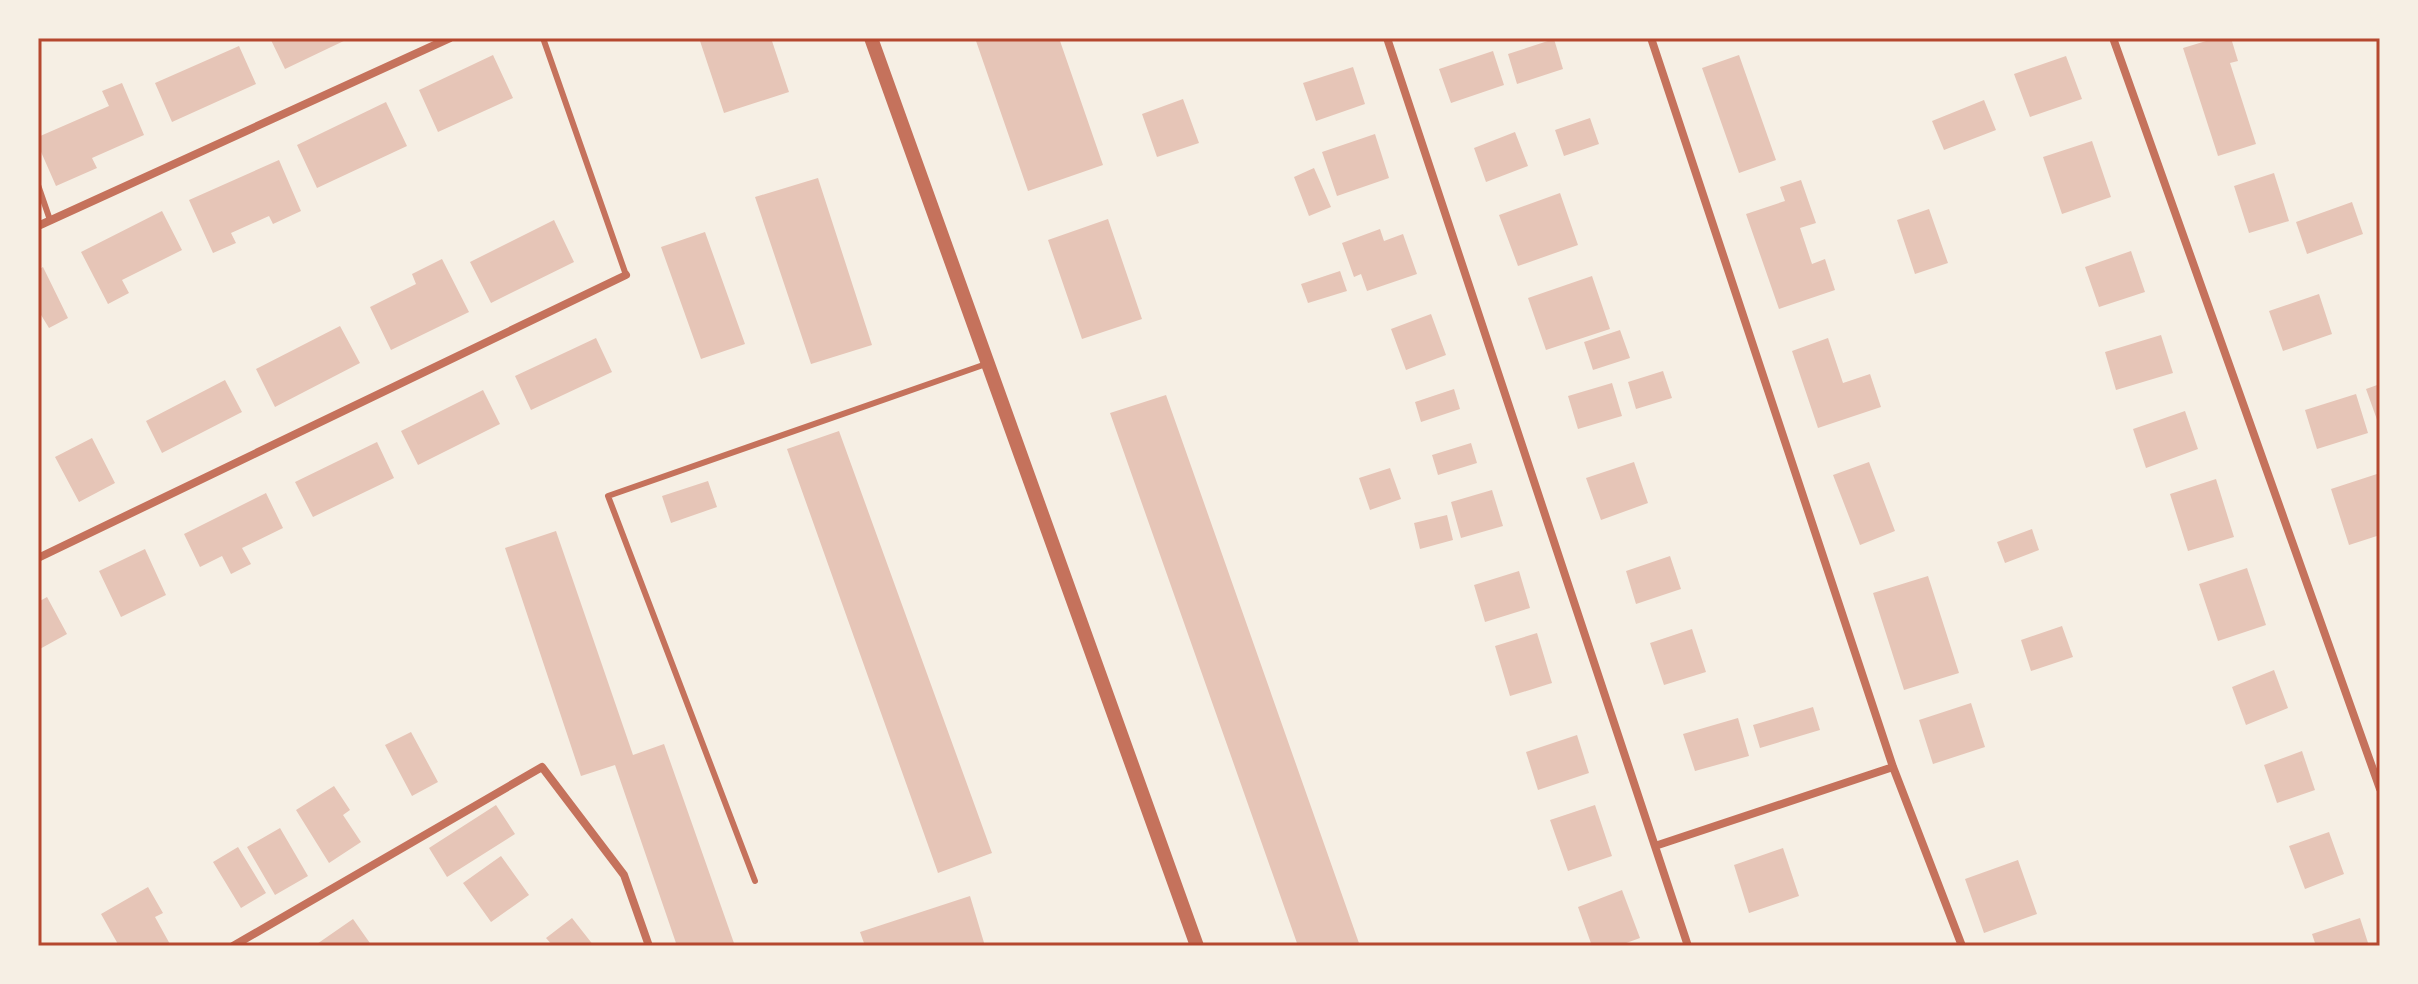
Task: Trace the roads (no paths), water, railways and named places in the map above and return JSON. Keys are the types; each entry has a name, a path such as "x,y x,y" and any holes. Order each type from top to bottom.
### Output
{"street":[{"path":"38,226 450,38"},
{"path":"871,38 1197,946"},
{"path":"1387,38 1688,946"},
{"path":"1651,38 1893,767 1962,946"},
{"path":"2113,38 2380,789"},
{"path":"38,558 626,275"},
{"path":"233,946 542,767 624,875 649,946"},
{"path":"1655,846 1893,767"}],"lane":[{"path":"543,38 626,275"},
{"path":"38,185 50,220"},
{"path":"755,881 608,496 989,363"}]}
